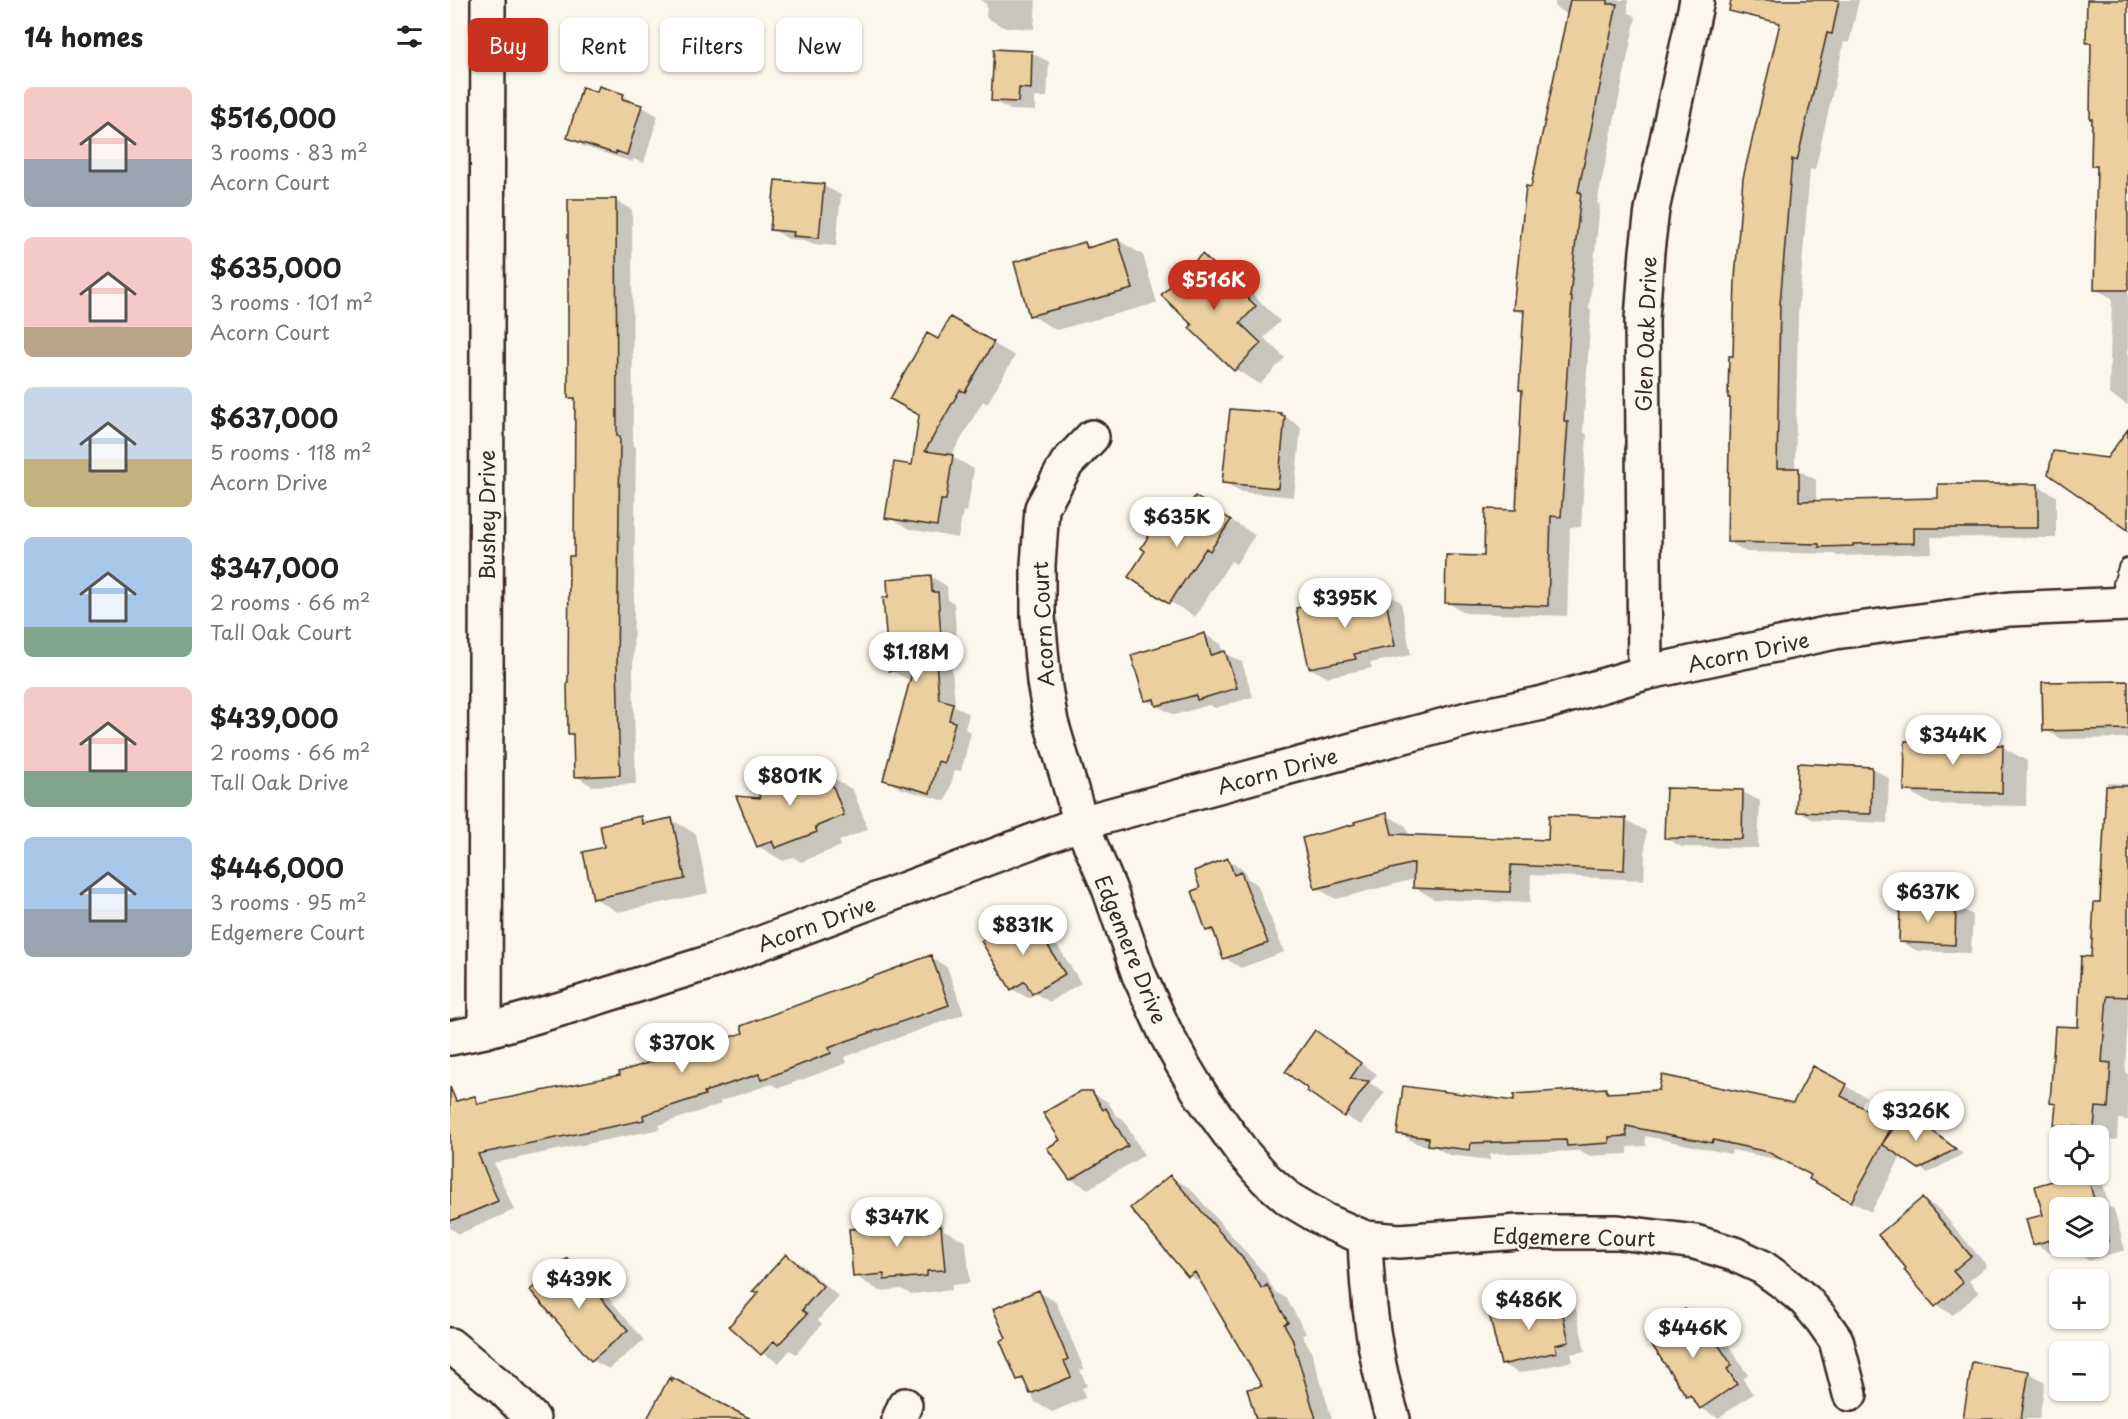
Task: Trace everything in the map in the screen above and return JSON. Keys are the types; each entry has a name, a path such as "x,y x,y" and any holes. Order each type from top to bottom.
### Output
{"street":[{"name":"Bushey Drive","path":"484,1030 488,0"},
{"name":"Glen Oak Drive","path":"1645,673 1642,319 1647,251 1652,210 1697,0"},
{"name":"Acorn Court","path":"1081,823 1051,722 1044,682 1039,627 1038,565 1042,508 1066,463 1092,437"},
{"name":"Acorn Drive","path":"450,1038 564,1008 711,962 1081,823 1471,718 1543,703 1645,673 1835,632 2010,609 2127,604"},
{"name":"Edgemere Drive","path":"1081,823 1109,888 1139,975 1166,1035 1201,1095 1243,1154 1281,1193 1326,1221 1365,1238"},
{"name":"Edgemere Court","path":"1365,1238 1400,1241 1519,1232 1618,1232 1695,1242 1734,1254 1762,1267 1784,1282 1806,1301 1822,1320 1836,1340 1850,1394"},
{"path":"1365,1238 1371,1319 1382,1385 1393,1419"},
{"path":"450,1345 503,1389 533,1419"}],"lane":[{"path":"2127,604 2123,584 2128,568"}],"building":[{"path":"1570,0 1608,0 1608,4 1617,4 1578,192 1581,192 1570,297 1572,297 1564,421 1568,422 1561,517 1551,516 1548,606 1445,603 1446,555 1484,556 1485,509 1516,510 1524,310 1513,310 1526,186 1531,187"},
{"path":"1731,0 1839,0 1832,34 1827,33 1797,161 1792,159 1780,304 1777,468 1799,468 1799,501 1938,498 1938,484 2038,484 2038,528 1914,528 1914,543 1853,544 1853,546 1819,547 1819,544 1727,542 1729,356 1733,356 1735,278 1743,178 1780,23 1729,11"},
{"path":"2087,0 2128,0 2128,290 2094,290 2097,166 2091,166 2091,43 2086,43"},
{"path":"994,49 1032,51 1031,89 1019,88 1018,102 991,101"},
{"path":"599,86 624,94 622,99 642,105 627,155 616,151 616,154 567,138 582,87 597,92"},
{"path":"775,180 824,184 819,238 793,236 794,232 770,230"},
{"path":"568,199 616,199 617,436 620,436 617,665 620,775 574,777 573,734 568,734 569,556 574,556 575,398 568,398"},
{"path":"1118,239 1133,289 1029,316 1014,262 1085,242 1087,248"},
{"path":"1202,254 1256,306 1240,323 1261,343 1234,371 1189,328 1192,325 1161,295"},
{"path":"950,317 994,342 965,392 960,390 925,451 953,455 946,500 941,500 937,526 885,518 894,462 912,465 919,415 890,399 927,333 938,339"},
{"path":"1230,409 1281,413 1285,416 1278,488 1222,483"},
{"path":"2128,429 2128,530 2048,474 2053,451 2107,458"},
{"path":"1195,496 1231,520 1210,551 1206,548 1169,604 1128,577 1145,551 1141,548 1164,512 1170,516 1174,509 1183,515"},
{"path":"931,575 932,592 938,592 941,636 934,636 939,699 953,703 949,720 955,722 944,763 938,761 930,793 883,780 913,669 889,671 883,597 888,597 887,579"},
{"path":"1384,591 1395,646 1354,654 1356,659 1309,668 1296,608"},
{"path":"1205,633 1211,655 1225,651 1237,688 1197,700 1196,695 1156,706 1154,699 1145,701 1131,655"},
{"path":"2128,681 2128,729 2043,731 2042,682"},
{"path":"1939,735 1980,736 1980,744 2003,745 2002,793 1904,791 1905,741 1939,741"},
{"path":"1798,763 1872,767 1871,814 1796,812"},
{"path":"787,766 794,782 817,773 828,773 844,815 815,827 817,832 775,848 772,841 757,847 736,796 760,798 758,792 765,791 763,775"},
{"path":"2106,786 2128,786 2128,997 2107,996 2102,1062 2111,1063 2108,1108 2096,1107 2094,1125 2054,1125 2056,1104 2050,1103 2055,1026 2078,1027 2081,956 2091,957 2094,902 2100,902"},
{"path":"1666,788 1743,790 1742,839 1664,838"},
{"path":"1387,813 1392,834 1548,840 1549,815 1626,818 1624,870 1511,865 1510,892 1413,888 1414,863 1315,889 1302,838"},
{"path":"641,816 642,824 672,818 685,879 593,899 583,852 604,847 600,825"},
{"path":"1228,858 1234,875 1241,872 1268,943 1223,959 1213,929 1206,931 1192,891 1200,888 1194,871"},
{"path":"1900,902 1956,904 1955,945 1899,942"},
{"path":"1024,914 1039,938 1042,936 1065,974 1032,994 1025,981 1011,990 981,941"},
{"path":"931,955 949,1005 841,1043 829,1048 831,1053 761,1080 759,1074 704,1092 705,1095 643,1115 644,1120 478,1154 498,1201 450,1221 450,1087 456,1101 475,1096 478,1104 620,1075 619,1072 743,1033 741,1026"},
{"path":"1315,1030 1361,1063 1350,1079 1369,1081 1344,1117 1285,1072"},
{"path":"1813,1066 1847,1084 1841,1096 1893,1124 1851,1202 1809,1179 1811,1175 1768,1152 1713,1140 1712,1143 1626,1126 1627,1136 1609,1137 1609,1143 1567,1146 1566,1140 1471,1143 1470,1150 1428,1145 1429,1138 1397,1134 1403,1086 1514,1101 1514,1094 1606,1088 1607,1093 1659,1090 1662,1075 1793,1103"},
{"path":"1081,1091 1092,1091 1103,1110 1106,1108 1128,1146 1070,1180 1047,1148 1060,1140 1043,1113"},
{"path":"1906,1111 1956,1149 1919,1169 1882,1144"},
{"path":"1170,1175 1245,1261 1262,1289 1267,1285 1288,1322 1284,1324 1292,1338 1316,1419 1256,1419 1247,1389 1262,1386 1195,1272 1188,1277 1130,1208"},
{"path":"2049,1182 2049,1185 2090,1185 2093,1197 2049,1197 2049,1240 2033,1245 2026,1219 2043,1215 2035,1186"},
{"path":"1922,1198 1971,1256 1953,1271 1963,1283 1935,1307 1878,1235"},
{"path":"919,1209 920,1224 923,1228 941,1226 945,1270 927,1271 927,1276 884,1280 884,1274 853,1277 849,1229 881,1227 880,1213"},
{"path":"786,1254 823,1286 802,1310 807,1314 778,1345 774,1341 761,1355 729,1326 759,1292 752,1292"},
{"path":"567,1258 628,1330 591,1361 530,1290"},
{"path":"1039,1290 1068,1359 1064,1361 1071,1377 1030,1394 1023,1378 1017,1380 1000,1341 1006,1338 993,1309"},
{"path":"1559,1297 1569,1342 1555,1345 1557,1352 1501,1365 1489,1313"},
{"path":"1685,1309 1703,1335 1709,1331 1732,1365 1727,1369 1737,1384 1700,1409 1690,1395 1687,1397 1645,1335"},
{"path":"1972,1362 2029,1371 2021,1419 1963,1419"},
{"path":"671,1377 751,1419 647,1419 669,1378 672,1381"}]}
